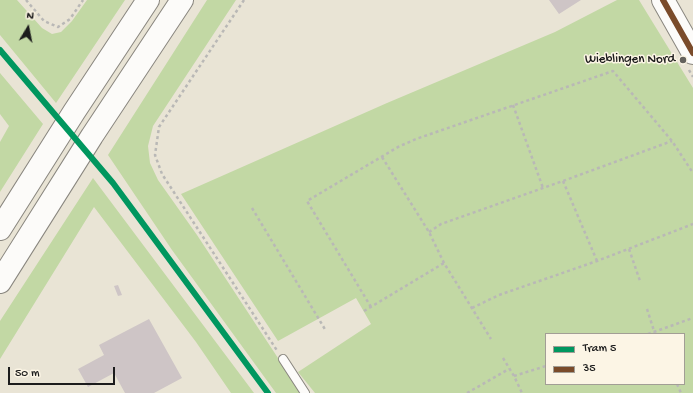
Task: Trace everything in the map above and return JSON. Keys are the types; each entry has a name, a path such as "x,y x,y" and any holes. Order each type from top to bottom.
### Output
{"main road":[{"path":"0,229 74,112 148,0"},
{"path":"0,282 92,136 182,0"},
{"path":"662,0 693,53"}],"lane":[{"path":"283,359 305,393"}],"path":[{"path":"26,0 44,21 58,27 70,19 83,0"},
{"path":"244,0 159,127 155,155 162,174 283,359"},
{"path":"371,307 307,201 398,147 416,139 613,71 672,141 693,173"},
{"path":"513,105 543,188"},
{"path":"429,232 440,224 672,141"},
{"path":"382,157 429,232 444,263 492,340"},
{"path":"563,181 597,261"},
{"path":"252,208 326,331"},
{"path":"472,308 499,295 630,249 693,224"},
{"path":"630,249 640,281"},
{"path":"364,311 444,263"},
{"path":"646,309 654,333 693,318"},
{"path":"503,358 522,393"},
{"path":"514,376 545,366"},
{"path":"467,393 508,369"}],"green space":[{"path":"0,0 17,0 42,28 52,34 61,32 72,21 87,0 125,0 56,103 0,35"},
{"path":"207,0 236,0 153,126 148,146 150,163 158,180 197,235 301,393 276,393 172,250 108,155"},
{"path":"617,0 639,0 693,88 693,393 315,393 298,372 371,324 356,298 278,341 181,194 387,103 555,32"},
{"path":"0,73 43,124 0,192 0,142 9,126 0,114"},
{"path":"93,178 254,393 231,393 196,342 94,207 0,359 0,321"}],"building":[{"path":"549,0 581,0 559,14"},
{"path":"118,285 122,295 118,296 114,286"},
{"path":"149,319 182,378 154,393 125,393 114,373 88,387 78,369 104,355 99,345"}],"tram line":[{"name":"5","path":"0,50 113,183 268,393"}],"transit line":[{"name":"35","path":"663,0 693,53"}],"place":[{"name":"Wieblingen Nord","path":"683,60"}]}
